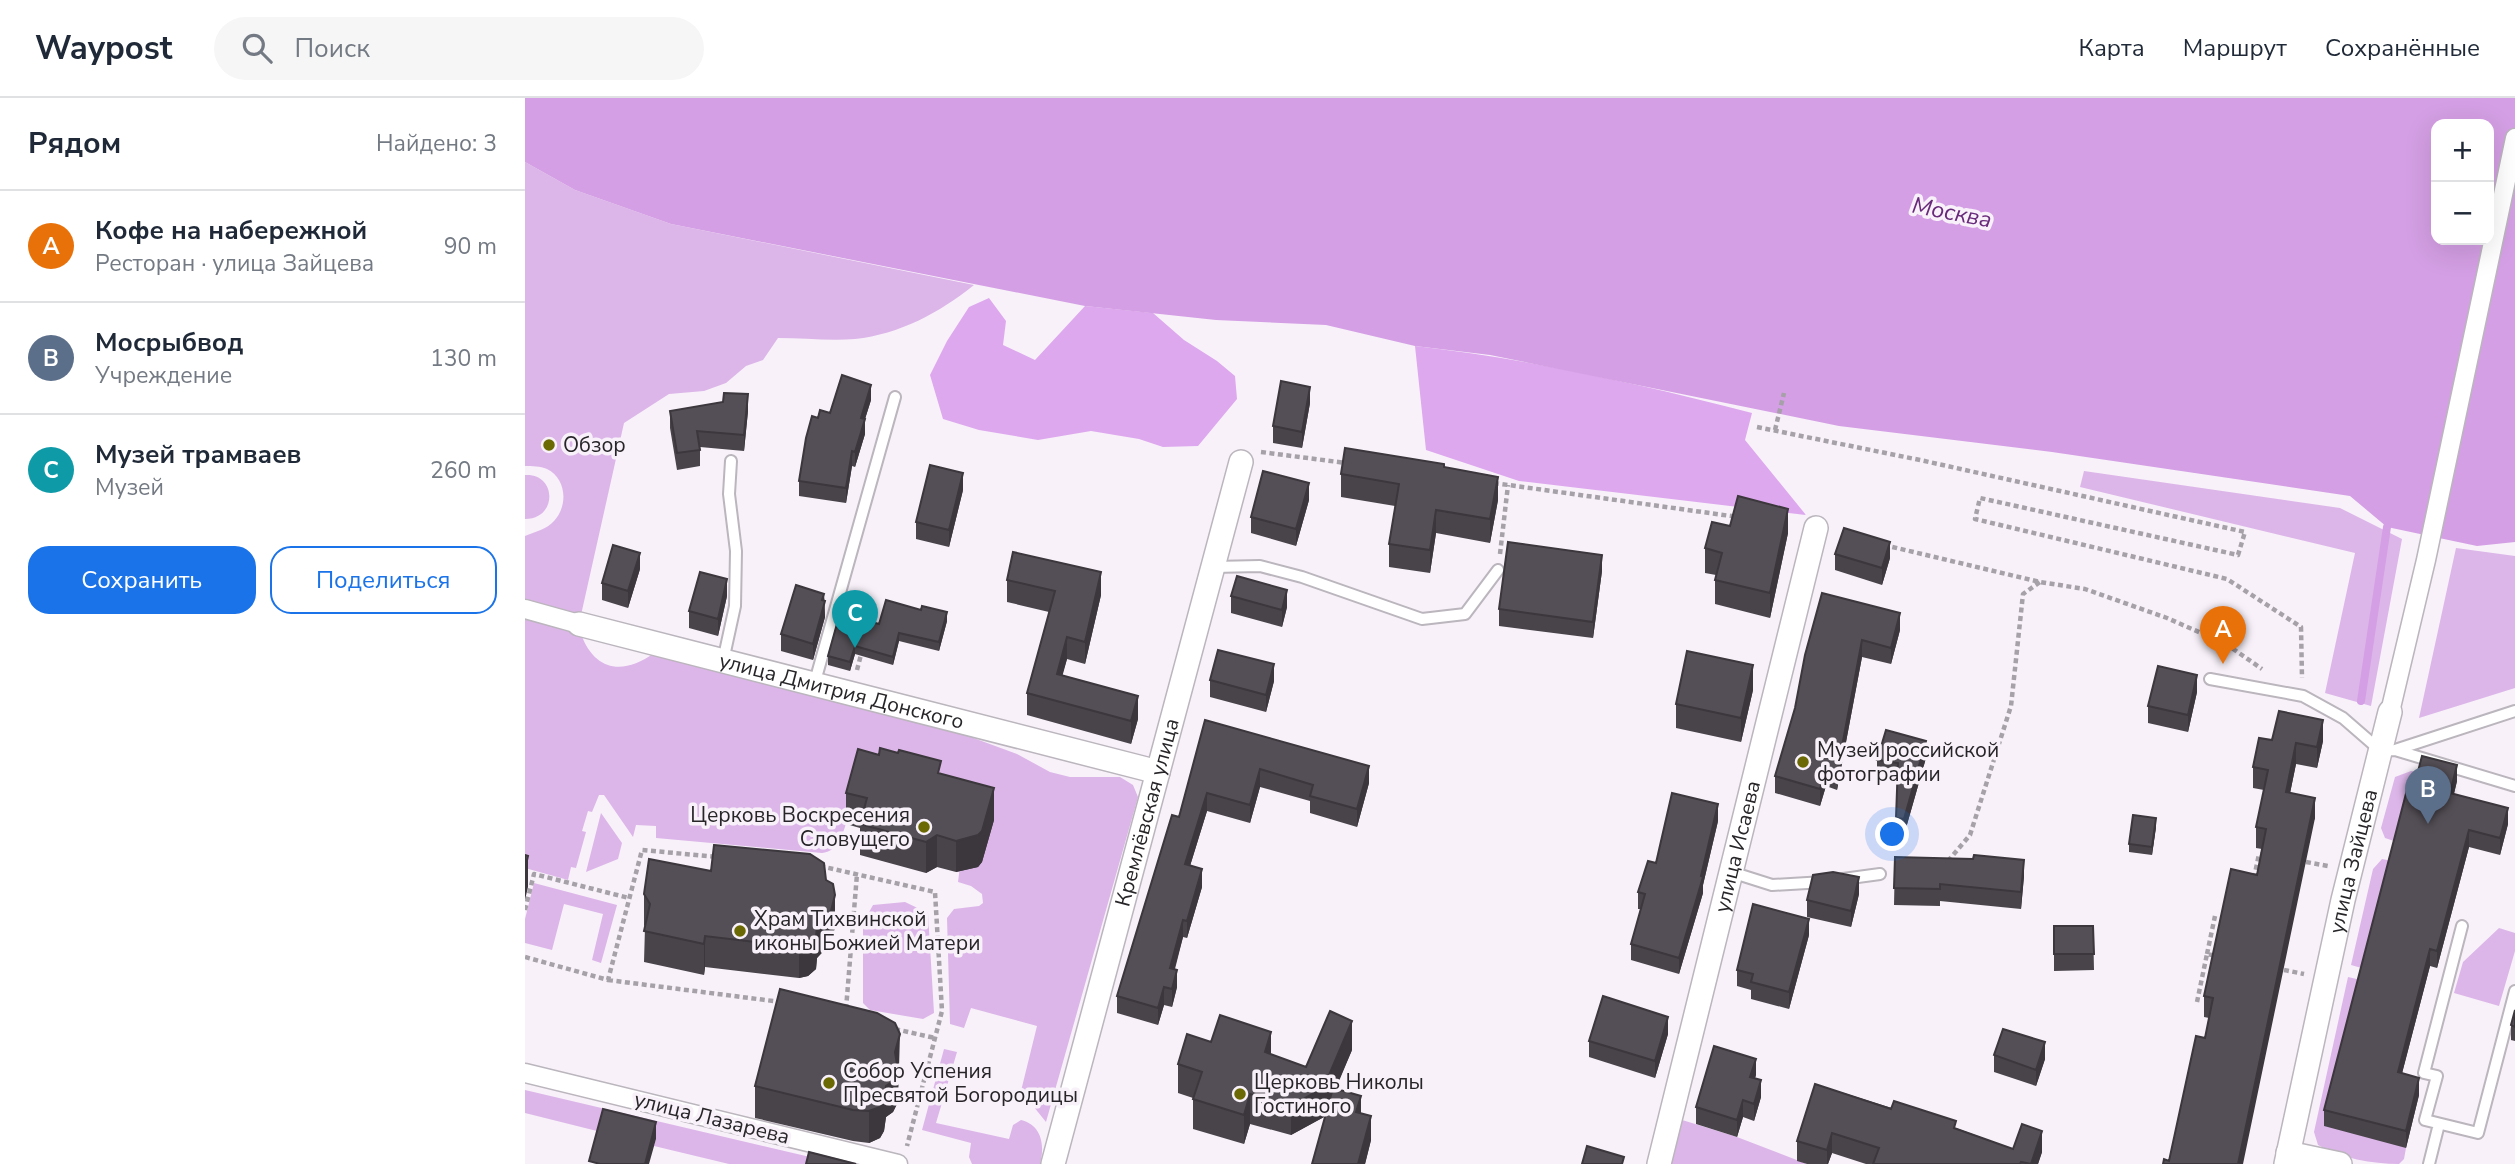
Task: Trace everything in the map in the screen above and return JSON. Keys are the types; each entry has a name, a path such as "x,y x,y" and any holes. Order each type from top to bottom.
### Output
{"street":[{"name":"улица Зайцева","path":"2287,1158 2345,889 2388,751 2390,712 2426,560 2515,138"},
{"name":"Кремлёвская улица","path":"1053,1164 1241,462"},
{"name":"улица Исаева","path":"1659,1164 1816,528"},
{"name":"улица Дмитрия Донского","path":"525,610 1158,772"},
{"name":"улица Лазарева","path":"525,1073 902,1158"},
{"path":"2287,1158 2340,1164"}],"lane":[{"path":"814,685 895,397"},
{"path":"723,661 735,607 736,551 729,494 731,461"},
{"path":"1213,567 1260,566 1339,589 1422,619 1465,614 1498,570"},
{"path":"2210,679 2302,696 2343,718 2388,751 2515,786"},
{"path":"2388,751 2515,711"},
{"path":"1731,872 1772,885 1809,884 1880,874"},
{"path":"2462,926 2424,1073 2437,1076 2425,1120 2478,1133 2515,991"},
{"path":"2429,1164 2439,1124"}],"path":[{"path":"1775,430 1784,393"},
{"path":"1757,426 2245,532 2238,555 1980,498 1975,519 2227,579 2301,626 2302,696"},
{"path":"1241,462 1252,450 1360,465"},
{"path":"1481,481 1749,519"},
{"path":"1498,570 1508,485"},
{"path":"1882,544 2040,582 2085,589 2167,618 2226,644 2270,674"},
{"path":"1937,863 1949,861 1970,835 2011,706 2023,594 2040,582"},
{"path":"608,979 642,850 719,857"},
{"path":"2252,886 2259,854 2265,855"},
{"path":"810,865 935,892 942,1011 902,1158"},
{"path":"525,910 534,874 629,898"},
{"path":"845,1018 857,874"},
{"path":"2197,1002 2215,915"},
{"path":"2207,954 2217,956"},
{"path":"525,957 608,979 784,1003"},
{"path":"884,1026 935,1038"}],"shaded area":[{"path":"525,162 575,190 671,224 974,285 933,313 888,332 846,340 778,338 763,360 746,366 726,383 704,391 669,394 624,423 581,615 525,599 525,536 554,521 562,508 563,493 554,473 542,467 525,466"},
{"path":"989,298 1006,321 1003,345 1035,360 1085,306 1153,313 1184,340 1235,376 1237,399 1198,446 1163,447 1139,439 1091,431 1038,440 979,430 943,419 930,375 947,341 969,307"},
{"path":"1415,346 1585,374 1752,413 1745,440 1806,515 1519,481 1426,450"},
{"path":"2084,471 2340,508 2402,539 2371,706 2325,693 2355,553 2080,487"},
{"path":"525,475 536,476 543,481 549,496 548,505 543,512 536,517 525,519"},
{"path":"2456,548 2515,556 2515,688 2419,718"},
{"path":"525,619 581,634 594,656 611,666 632,665 654,653 949,729 1017,754 1050,772 1070,777 1120,777 1133,785 1138,797 1046,1122 1021,1091 1037,1026 971,1008 964,1028 950,1024 947,918 954,909 979,906 983,903 982,894 971,886 958,882 960,866 994,820 846,824 835,847 822,853 656,838 656,826 636,825 633,837 604,795 599,795 592,812 588,811 582,831 586,832 576,868 571,867 568,880 525,868"},
{"path":"2411,771 2422,772 2397,842 2385,838 2381,828 2395,777"},
{"path":"601,813 622,843 618,859 586,872"},
{"path":"2382,859 2392,861 2365,969 2351,965 2373,869"},
{"path":"534,883 617,905 601,963 592,960 603,914 564,904 552,950 525,943 525,919"},
{"path":"905,902 928,913 934,1013 923,1019 870,1010 863,1003 863,923 873,905"},
{"path":"2499,928 2515,933 2515,951 2499,1006 2454,993 2463,962"},
{"path":"2348,977 2361,980 2406,1148 2404,1159 2399,1164 2347,1157 2318,1145 2314,1132"},
{"path":"944,1049 957,1052 936,1123 1009,1139 1013,1125 1021,1120 1038,1131 1042,1143 1040,1164 972,1164 969,1157 971,1143 922,1130"},
{"path":"525,1090 840,1164 729,1164 654,1146 656,1139 601,1132 525,1113"},
{"path":"1679,1119 1737,1137 1807,1164 1669,1164"}],"water":[{"name":"Москва","path":"525,98 2515,98 2515,542 2477,546 2387,527 2350,496 2052,452 1839,426 1490,355 1415,346 1326,325 1216,320 1085,306 671,224 575,190 525,162"}],"building":[{"path":"842,375 871,385 861,418 865,419 855,452 852,451 846,488 799,481 812,416 818,418 820,410 830,413"},
{"path":"1281,381 1310,387 1302,432 1273,426"},
{"path":"724,393 748,394 744,435 697,431 700,450 677,453 670,411 723,402"},
{"path":"1345,448 1444,464 1444,467 1498,477 1490,519 1436,510 1430,550 1389,544 1399,484 1341,474"},
{"path":"930,465 963,473 949,530 916,522"},
{"path":"1263,471 1309,483 1296,529 1251,517"},
{"path":"1738,496 1788,509 1770,593 1715,580 1722,553 1705,548 1712,522 1730,526"},
{"path":"1844,528 1890,542 1882,568 1835,554"},
{"path":"1508,542 1602,555 1593,622 1499,609"},
{"path":"613,545 640,553 628,591 602,583"},
{"path":"1013,552 1101,572 1085,642 1067,637 1057,674 1138,696 1131,721 1027,693 1055,591 1007,580"},
{"path":"700,572 727,579 718,619 689,611"},
{"path":"1237,576 1287,590 1282,610 1231,596"},
{"path":"796,585 824,594 822,600 825,601 813,644 781,634"},
{"path":"1822,593 1900,613 1891,648 1862,640 1837,773 1826,770 1820,789 1775,776 1795,708 1805,655"},
{"path":"886,600 921,610 922,606 947,612 939,642 899,633 893,657 855,646 850,662 828,656 840,613 879,624"},
{"path":"1218,650 1274,664 1266,695 1210,680"},
{"path":"1687,651 1753,665 1741,718 1676,704"},
{"path":"2158,666 2197,675 2188,715 2148,706"},
{"path":"2279,711 2323,720 2317,747 2296,743 2286,792 2315,798 2238,1164 2163,1164 2164,1159 2169,1161 2196,1036 2205,1038 2213,998 2204,996 2231,869 2257,875 2266,829 2256,827 2268,770 2253,767 2259,738 2272,740"},
{"path":"1205,720 1369,766 1357,809 1310,796 1313,785 1260,769 1250,805 1207,793 1185,864 1202,869 1187,921 1183,920 1170,968 1177,970 1172,989 1164,987 1158,1008 1117,996 1172,815 1179,817"},
{"path":"1886,730 1926,741 1904,819 1896,818 1898,763 1877,760"},
{"path":"880,748 941,761 938,773 994,788 982,831 978,835 956,841 937,835 926,842 860,824 867,798 846,793 858,749 879,755"},
{"path":"2422,756 2457,765 2450,793 2508,808 2500,838 2469,830 2437,951 2430,949 2398,1072 2419,1078 2406,1131 2324,1110 2409,782 2415,783"},
{"path":"1672,793 1718,804 1701,876 1703,877 1679,958 1631,944 1645,894 1638,892 1648,861 1656,863"},
{"path":"2133,815 2156,818 2152,847 2129,844"},
{"name":"Храм Тихвинской иконы Божией Матери","path":"714,845 810,854 824,863 826,880 833,884 835,895 831,911 817,926 816,937 799,947 705,936 704,944 644,931 650,904 644,894 649,859 711,871"},
{"path":"1974,855 2024,860 2021,892 1940,884 1940,889 1894,888 1895,857 1973,859"},
{"path":"1833,872 1859,877 1851,911 1807,900 1813,875"},
{"path":"1753,904 1809,919 1789,992 1751,982 1753,974 1737,970"},
{"path":"2054,926 2093,926 2094,954 2054,954"},
{"name":"Собор Успения Пресвятой Богородицы","path":"780,989 877,1013 895,1023 900,1034 895,1052 898,1071 893,1081 886,1086 880,1107 869,1111 853,1110 755,1086"},
{"path":"1603,996 1668,1017 1655,1061 1589,1041"},
{"path":"2515,1010 2515,1027 2511,1025"},
{"path":"1330,1011 1352,1021 1324,1087 1291,1106 1250,1094 1244,1115 1193,1099 1202,1072 1178,1064 1187,1034 1211,1042 1220,1015 1271,1032 1265,1052 1306,1067"},
{"path":"2003,1029 2045,1042 2036,1070 1994,1055"},
{"path":"1714,1046 1756,1059 1750,1077 1761,1080 1754,1104 1743,1100 1737,1120 1696,1107"},
{"path":"1815,1084 1891,1109 1894,1101 1956,1121 1954,1128 2013,1149 2022,1124 2042,1131 2031,1164 1873,1164 1879,1148 1832,1133 1827,1150 1797,1141"},
{"path":"1333,1088 1361,1096 1356,1112 1371,1116 1358,1164 1312,1164"},
{"path":"603,1109 656,1122 645,1164 600,1164 589,1161"},
{"path":"1587,1146 1624,1157 1622,1164 1582,1164"},
{"path":"809,1152 856,1164 806,1164"}],"waterway":[{"path":"2361,701 2387,527"}],"place":[{"name":"Обзор","path":"549,445"},
{"name":"Музей трамваев","path":"855,648"},
{"name":"Кофе на набережной","path":"2223,664"},
{"name":"Музей российской фотографии","path":"1803,762"},
{"name":"Мосрыбвод","path":"2428,824"},
{"name":"Церковь Воскресения Словущего","path":"924,827"},
{"name":"Храм Тихвинской иконы Божией Матери","path":"740,931"},
{"name":"Собор Успения Пресвятой Богородицы","path":"829,1083"},
{"name":"Церковь Николы Гостиного","path":"1240,1094"}]}
